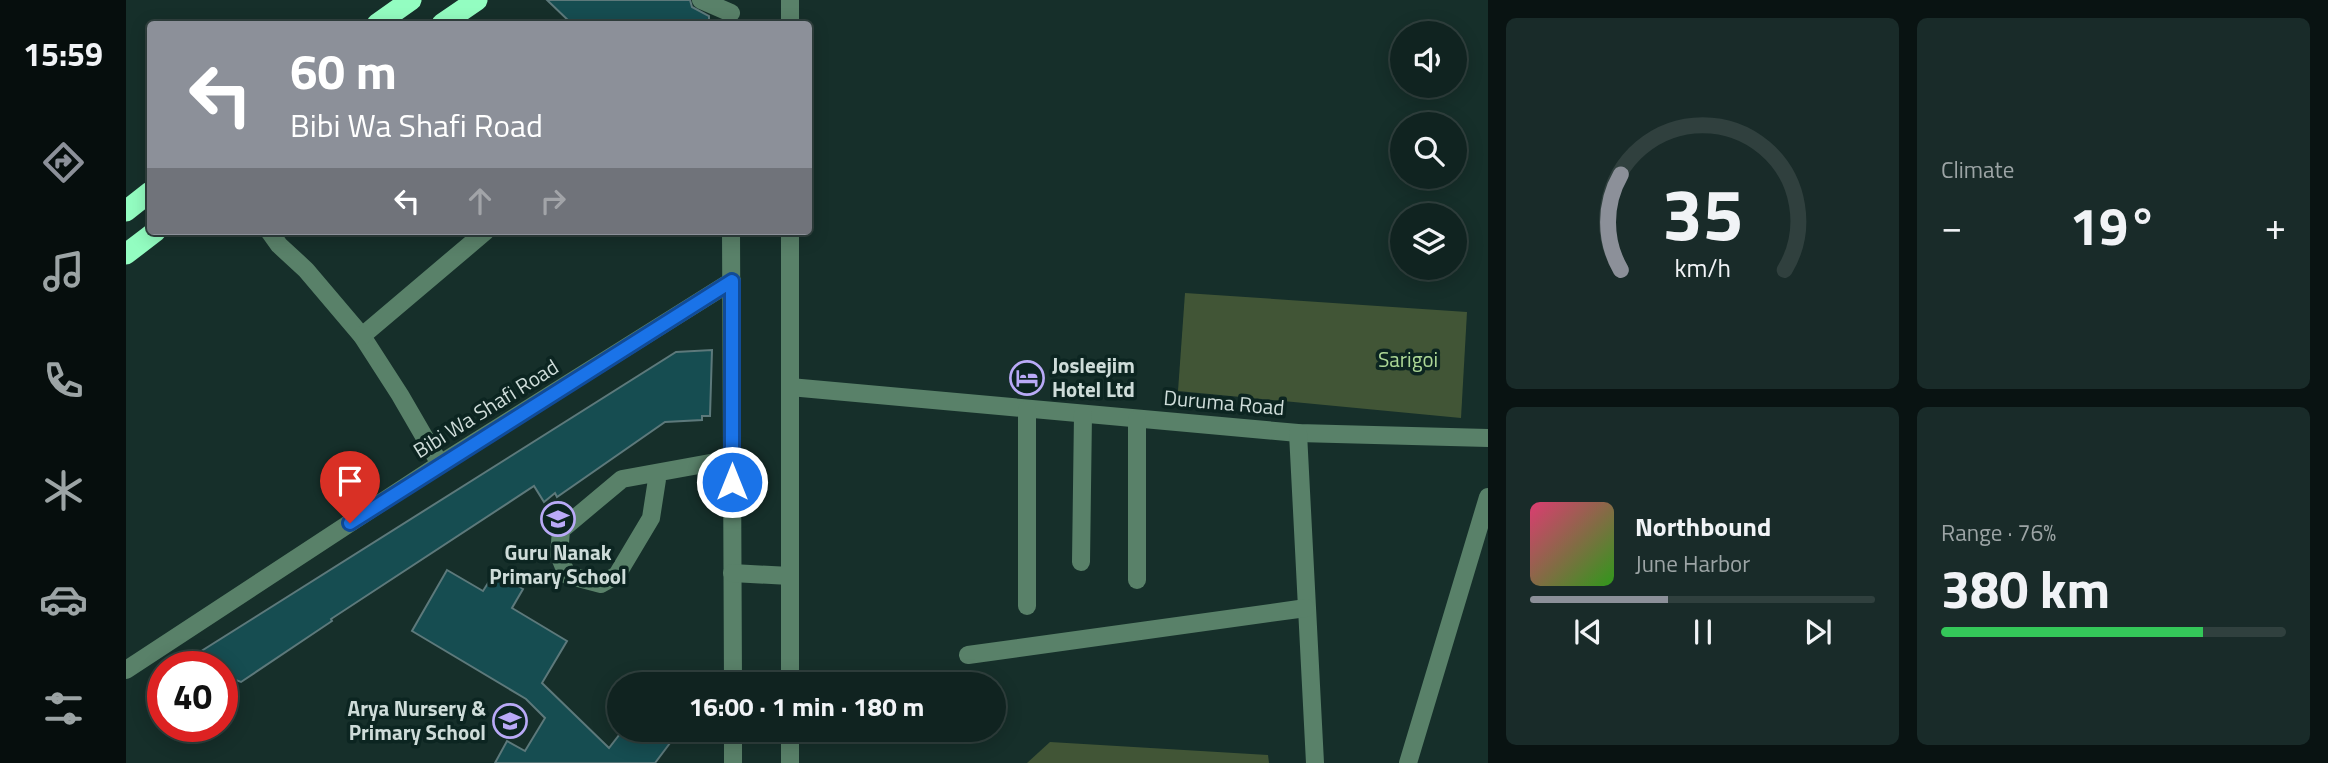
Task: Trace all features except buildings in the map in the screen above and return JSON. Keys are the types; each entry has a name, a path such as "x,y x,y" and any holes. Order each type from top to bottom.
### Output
{"highway":[{"path":"385,13 411,0"},
{"path":"446,21 477,0"},
{"path":"126,211 147,194"},
{"path":"126,254 151,235"}],"street":[{"path":"701,0 731,12"},
{"path":"790,0 790,21"},
{"path":"272,235 279,246 306,270 362,336 440,464"},
{"path":"362,336 481,235"},
{"path":"732,235 733,672"},
{"path":"790,235 790,672"},
{"name":"Bibi Wa Shafi Road","path":"126,670 440,464 732,281"},
{"name":"Duruma Road","path":"790,387 1298,433 1488,438"},
{"path":"1027,409 1027,606"},
{"path":"1082,562 1083,414"},
{"path":"1137,419 1137,580"},
{"path":"1298,433 1315,763"},
{"path":"658,473 650,518 617,575 601,584 567,575 559,555 561,530 622,479 732,459"},
{"path":"1408,763 1488,497"},
{"path":"732,573 790,576"},
{"path":"968,655 1306,608"},
{"path":"733,742 733,763"},
{"path":"790,742 790,763"}],"green space":[{"name":"Sarigoi","path":"1185,293 1467,312 1461,418 1178,391"},
{"path":"1050,742 1268,755 1269,763 1027,763"}],"place":[{"name":"Josleejim Hotel Ltd","path":"1027,378"},
{"name":"Guru Nanak Primary School","path":"558,519"},
{"name":"Arya Nursery & Primary School","path":"510,721"}],"route":[{"path":"350,523 732,281 732,482"}]}
